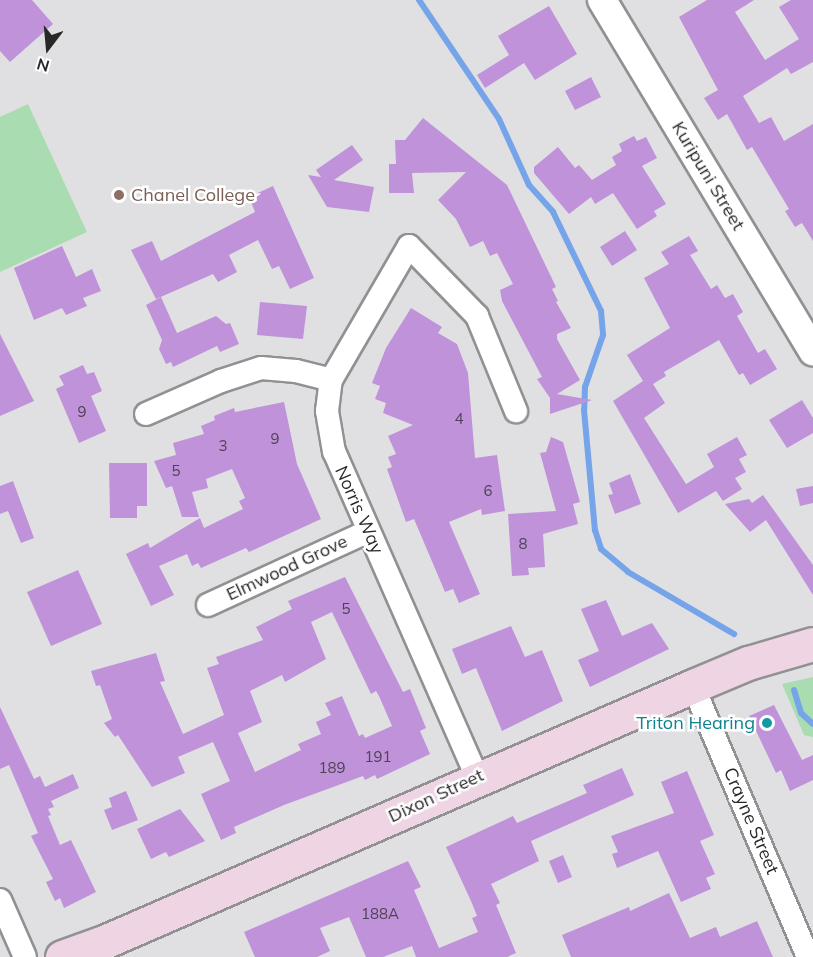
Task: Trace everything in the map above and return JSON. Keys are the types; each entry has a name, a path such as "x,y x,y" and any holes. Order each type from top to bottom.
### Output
{"main road":[{"name":"Dixon Street","path":"62,957 159,918 477,777 748,663 813,644"}],"street":[{"name":"Kuripuni Street","path":"602,0 813,351"},
{"name":"Norris Way","path":"477,777 367,532 334,452 327,411 331,380 409,246 477,316 516,411"},
{"path":"146,414 221,381 261,368 296,370 331,380"},
{"name":"Elmwood Grove","path":"208,605 367,532"},
{"name":"Crayne Street","path":"693,686 808,957"},
{"path":"0,900 25,957"}],"green space":[{"path":"28,104 87,232 0,272 0,117"},
{"path":"813,677 813,737 804,735 782,684"}],"building":[{"path":"0,0 32,0 53,24 10,62 0,51"},
{"path":"707,0 754,0 735,12 765,60 799,39 779,7 791,0 813,0 813,62 791,74 787,68 743,96 759,123 771,117 784,141 813,124 813,241 802,223 795,227 785,211 789,209 752,147 747,150 727,114 718,120 704,98 718,90 679,17"},
{"path":"549,6 577,54 535,80 524,63 485,88 477,75 509,55 498,36"},
{"path":"591,77 601,97 575,110 565,91"},
{"path":"423,118 507,185 556,287 552,289 558,301 556,302 571,328 557,334 557,339 580,380 557,394 592,400 550,414 550,398 537,379 542,377 502,301 500,290 513,284 497,253 490,256 483,241 470,247 456,219 438,200 466,172 412,173 414,193 389,193 389,164 396,164 395,140 405,140"},
{"path":"634,136 637,141 646,137 657,158 642,166 666,204 654,211 657,216 637,229 613,193 595,204 591,197 569,214 534,173 534,167 558,147 575,168 579,165 592,180 616,165 612,157 622,151 619,144"},
{"path":"352,145 363,160 334,180 374,187 369,212 327,207 308,175 321,177 316,170"},
{"path":"273,186 314,278 290,289 279,266 272,269 258,240 229,255 237,272 218,282 213,274 156,299 131,250 152,241 161,261 255,212 249,197"},
{"path":"625,231 637,250 612,266 600,247"},
{"path":"689,236 698,251 690,255 711,289 717,285 725,298 733,294 743,312 737,316 758,353 765,349 777,369 750,385 743,373 739,375 719,340 664,372 666,376 653,384 665,403 644,418 686,484 714,467 707,454 737,437 747,455 739,459 746,472 735,478 742,489 723,501 716,491 678,513 613,401 643,381 627,355 670,328 644,278 669,264 661,252"},
{"path":"62,246 76,277 92,269 101,291 83,298 87,306 66,315 62,308 34,320 14,268"},
{"path":"161,297 177,333 216,316 226,324 230,323 239,344 220,352 217,346 173,367 171,362 166,364 159,349 162,340 146,305"},
{"path":"260,302 307,306 303,339 257,335"},
{"path":"411,308 442,327 438,333 457,344 468,373 475,458 497,455 505,511 482,515 481,509 449,522 480,594 459,603 453,589 445,592 414,519 406,522 387,469 392,467 388,457 396,454 388,436 413,425 383,413 386,403 375,399 380,386 372,383 386,348"},
{"path":"0,334 34,401 0,416"},
{"path":"83,365 87,374 94,372 102,391 91,396 106,431 79,443 56,389 64,385 59,376"},
{"path":"802,400 813,418 813,433 787,448 769,420"},
{"path":"284,402 297,464 321,519 249,552 246,548 201,568 198,563 192,566 187,554 159,566 174,595 151,606 126,554 148,543 150,548 200,518 204,528 243,509 239,501 245,498 232,469 206,479 208,488 192,492 199,517 182,517 172,486 166,488 154,461 176,455 173,443 204,434 201,426 215,420 214,416 234,408 235,412"},
{"path":"551,437 563,442 580,502 573,504 578,524 543,534 545,567 528,568 529,575 512,576 508,514 556,511 540,453 546,452"},
{"path":"109,463 147,463 147,506 137,506 137,518 110,518"},
{"path":"630,474 641,504 615,514 608,495 613,494 609,483"},
{"path":"13,481 34,538 21,543 8,511 0,514 0,486"},
{"path":"813,486 813,503 800,506 796,489"},
{"path":"763,495 813,565 813,595 766,520 750,532 725,504 749,499 752,503"},
{"path":"78,570 102,624 51,646 27,592"},
{"path":"345,577 403,692 410,689 426,728 420,731 430,754 377,779 375,775 365,780 363,776 284,805 234,827 236,833 221,840 201,794 230,781 213,742 178,757 185,773 152,787 118,735 115,737 104,723 112,719 100,685 96,686 91,671 156,653 165,681 160,682 183,734 224,715 207,668 219,664 216,657 263,640 256,627 292,609 288,601","holes":["332,612 371,694 376,691 392,726 365,738 363,734 359,736 342,696 325,703 331,715 316,722 321,734 298,744 301,750 255,772 238,733 262,722 250,691 282,675 285,682 326,659 311,622"]},
{"path":"606,600 622,636 652,623 669,649 590,687 578,660 599,651 581,609"},
{"path":"511,626 525,657 542,650 563,701 502,731 476,668 462,674 452,649"},
{"path":"774,705 802,760 813,755 813,780 790,791 781,770 776,773 749,716"},
{"path":"0,707 34,779 40,776 45,787 73,774 79,788 51,801 54,807 48,809 51,815 48,816 60,845 71,840 96,892 64,908 60,898 55,901 46,882 53,879 31,836 38,833 9,765 0,769"},
{"path":"622,768 634,795 531,841 539,861 491,884 500,903 496,905 516,953 507,957 416,957 412,946 383,957 366,957 349,917 320,928 330,951 317,957 255,957 244,932 408,861 421,887 414,890 439,948 478,932 472,918 477,916 446,847 513,816 517,823 587,793 583,785"},
{"path":"687,771 714,835 700,841 715,874 706,878 711,889 681,902 658,851 617,868 612,854 618,852 611,836 674,813 661,782"},
{"path":"126,791 138,820 112,830 104,810 112,807 109,798"},
{"path":"180,809 205,841 169,857 166,852 151,859 137,829"},
{"path":"563,855 572,877 558,883 549,861"},
{"path":"669,893 690,938 716,927 720,937 757,921 773,957 571,957 562,935 629,907 630,911"}],"waterway":[{"path":"419,0 499,119 529,185 553,212 601,311 603,335 585,387 584,410 595,530 601,549 628,572 734,634"},
{"path":"794,690 801,713 813,724"}],"place":[{"name":"Chanel College","path":"119,195"},
{"name":"Triton Hearing","path":"767,723"}]}
